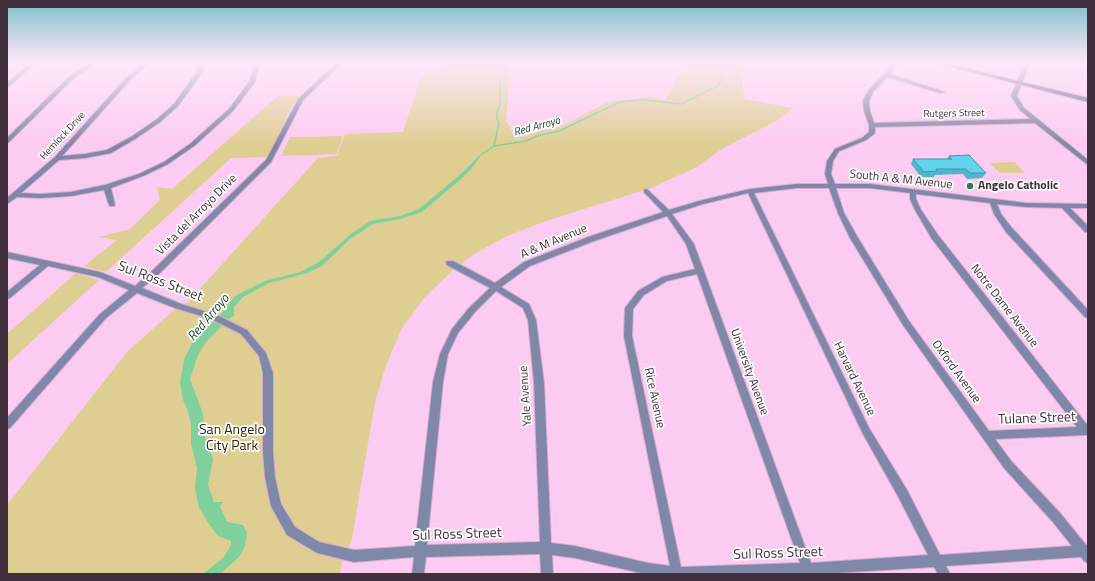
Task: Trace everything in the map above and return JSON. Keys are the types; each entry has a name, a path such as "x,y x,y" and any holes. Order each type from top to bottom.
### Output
{"street":[{"path":"7,141 59,90"},
{"name":"Hemlock Drive","path":"7,202 16,196 57,158 118,90"},
{"path":"57,158 85,156 109,152 158,121 176,105 187,90"},
{"path":"16,196 71,194 107,187 147,172 166,163 192,145 231,110 246,90"},
{"name":"Vista del Arroyo Drive","path":"7,425 103,316 155,273 269,161 301,99 311,90"},
{"path":"872,90 866,101 867,111 872,124"},
{"path":"936,90 942,92"},
{"path":"1016,90 1014,96 1022,109 1086,160"},
{"path":"1047,90 1088,100"},
{"name":"Rutgers Street","path":"872,124 1036,121"},
{"name":"Oxford Avenue","path":"872,124 872,133 864,139 836,150 830,161 828,174 841,213 854,238 906,323 1008,466 1056,517 1087,553"},
{"name":"South A & M Avenue","path":"832,185 870,186 993,202 1088,206"},
{"name":"A & M Avenue","path":"418,574 419,551 438,382 444,354 455,331 472,310 495,287 527,264 591,239 701,202 750,191 797,186 832,185"},
{"path":"107,187 112,205"},
{"name":"University Avenue","path":"646,191 668,212 690,244 808,572"},
{"name":"Harvard Avenue","path":"750,191 866,431 903,494 944,574"},
{"name":"Notre Dame Avenue","path":"913,191 913,199 918,210 935,237 1087,431"},
{"path":"993,202 998,214 1009,230 1088,315"},
{"path":"1064,206 1088,230"},
{"name":"Sul Ross Street","path":"7,255 100,275 136,288 178,306 214,317 244,332 263,355 268,373 268,453 270,477 276,506 291,531 317,547 354,556 419,551 546,548 575,552 648,569 677,573 808,572 937,560 1087,553"},
{"path":"7,296 47,263"},
{"name":"Yale Avenue","path":"450,263 495,287 526,306 532,320 539,382 547,574"},
{"name":"Rice Avenue","path":"677,573 628,336 629,308 641,293 665,279 700,271"},
{"name":"Tulane Street","path":"986,435 1087,431"}],"green space":[{"name":"San Angelo City Park","path":"417,90 509,90 506,120 515,137 524,137 542,130 558,128 608,102 647,97 665,99 671,90 743,90 744,99 793,108 775,122 725,147 695,168 651,188 546,221 507,236 474,254 453,270 425,297 402,328 386,365 375,402 352,539 342,562 340,574 7,574 7,505 127,352 174,310 188,302 318,158 337,156 345,134 403,132"},
{"path":"279,95 300,96 292,105 269,157 231,158 106,272 84,266 117,240 99,237 130,229 160,200 157,187 172,189"},
{"path":"343,136 337,154 281,156 290,137"},
{"path":"1014,162 1025,173 1000,173 990,163"},
{"path":"76,273 99,280 7,364 7,334"}],"shaded area":[{"path":"483,153 462,178 422,212 400,219 373,224 350,239 322,266 307,273 269,283 243,297 234,307 234,316 230,318 206,342 198,355 190,379 203,414 205,437 213,459 208,485 214,502 223,502 220,506 227,522 243,525 247,533 245,546 239,557 220,574 203,574 223,558 231,545 231,541 218,536 209,524 199,507 195,488 197,468 191,444 191,424 188,411 183,400 180,383 184,359 193,342 221,314 235,296 265,281 300,272 319,262 351,234 370,221 400,216 419,209 461,174"}],"building":[{"path":"969,155 986,173 970,173 966,169 936,169 937,171 924,172 913,159 952,159 949,156"}],"waterway":[{"name":"Red Arroyo","path":"494,146 499,123 497,118 497,110 500,106 500,90"},
{"name":"Red Arroyo","path":"494,146 526,141 537,136 559,131 620,102 645,100 681,104 709,90"},
{"name":"Red Arroyo","path":"482,154 494,146"}],"place":[{"name":"Angelo Catholic","path":"970,186"}]}
